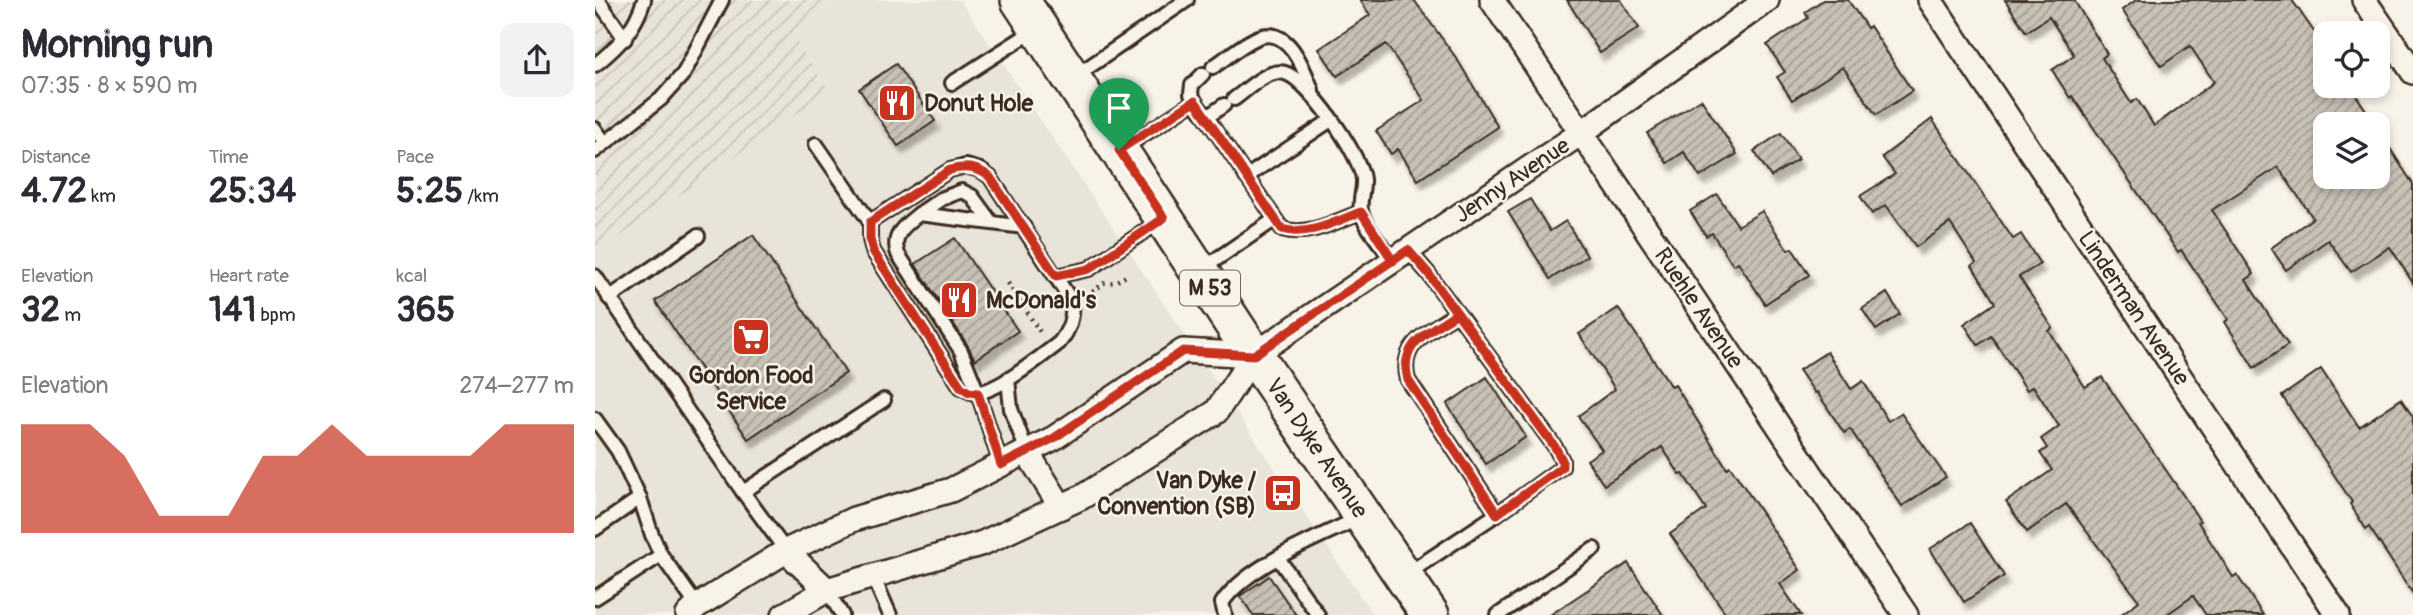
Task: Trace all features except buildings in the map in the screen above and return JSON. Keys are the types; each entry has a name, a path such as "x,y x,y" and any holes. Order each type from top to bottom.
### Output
{"main road":[{"name":"Van Dyke Avenue","path":"1029,14 1430,615"}],"street":[{"name":"Ruehle Avenue","path":"1492,0 1906,615"},
{"name":"Jenny Avenue","path":"1254,355 1581,133 1767,0"},
{"name":"Linderman Avenue","path":"1930,0 2338,615"},
{"path":"2364,0 2413,72"},
{"path":"693,611 786,551 854,519 951,491 1054,438 1183,351 1254,355"},
{"path":"784,615 827,590 983,543 1082,497 1216,412 1254,355"},
{"path":"1027,452 1061,507"},
{"path":"786,551 827,590"}],"lane":[{"path":"598,0 625,39"},
{"path":"595,65 625,39 644,0"},
{"path":"595,129 600,147 661,99 684,73 722,0"},
{"path":"1072,79 1187,0"},
{"path":"952,83 1029,14"},
{"path":"1361,212 1313,230 1294,232 1282,229 1195,101 1191,94 1192,85 1208,70 1261,36 1282,39 1302,64 1315,96 1359,161 1363,179 1361,212 1401,256 1428,273 1562,460 1562,467 1558,472 1403,576"},
{"path":"1207,117 1275,73 1286,73 1315,96"},
{"path":"1119,150 1195,101"},
{"path":"1245,177 1331,120"},
{"path":"817,144 870,222 873,251 961,387 978,393 1008,379 1059,343 1066,335 1073,308 1071,300 990,177 980,170 966,166 950,170 870,222"},
{"path":"991,222 972,196 962,191 941,199 904,226 897,236 895,247 961,351 978,393 1001,465"},
{"path":"919,214 1024,228"},
{"path":"1056,276 1089,269 1164,218"},
{"path":"1199,271 1274,220"},
{"path":"609,298 698,236"},
{"path":"595,276 786,551"},
{"path":"1457,313 1417,340 1407,354 1405,367 1408,380 1497,514"},
{"path":"1008,379 1011,409 1027,452"},
{"path":"743,492 884,400"},
{"path":"595,419 618,451 640,498 661,555 693,611"},
{"path":"595,529 640,498"},
{"path":"1225,615 1222,603 1230,590 1306,542 1363,516"},
{"path":"1498,615 1594,549"},
{"path":"595,598 661,555"},
{"path":"1278,558 1318,615"},
{"path":"873,576 890,615"},
{"path":"827,590 842,615"}],"path":[{"path":"1008,283 1042,335"}],"shaded area":[{"path":"595,0 839,0 791,33 829,91 595,254"},
{"path":"839,0 960,0 1373,615 595,615 595,254 828,91 791,33"}],"place":[{"name":"Donut Hole","path":"897,103"},
{"name":"McDonald's","path":"959,300"},
{"name":"Gordon Food Service","path":"751,337"},
{"name":"Van Dyke / Convention (SB)","path":"1283,493"}],"route":[{"path":"1119,150 1164,218 1089,269 1056,276 990,177 980,170 966,166 950,170 870,222 873,251 961,387 978,393 1001,465 1054,438 1183,351 1254,355 1393,261 1408,250 1428,273 1555,447 1562,460 1562,467 1497,514 1408,380 1405,367 1407,354 1417,340 1457,313 1408,250 1393,261 1361,212 1313,230 1294,232 1282,229 1195,101 1119,150"}]}
